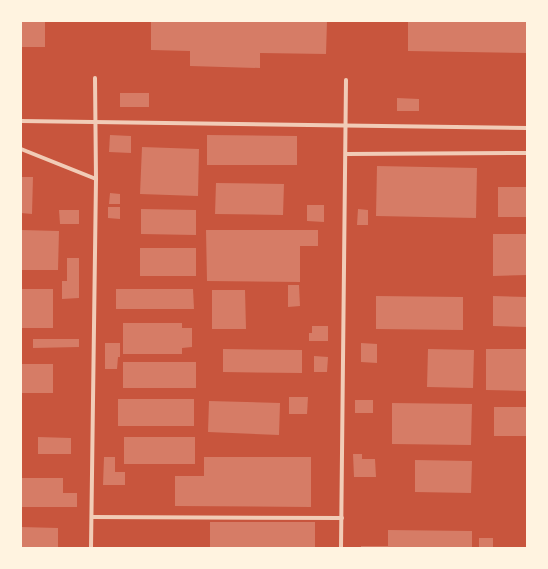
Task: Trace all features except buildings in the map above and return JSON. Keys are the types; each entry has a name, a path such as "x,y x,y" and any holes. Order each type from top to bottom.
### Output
{"street":[{"path":"91,548 96,78"},
{"path":"341,548 346,80"},
{"path":"21,121 527,128"},
{"path":"21,149 96,179"},
{"path":"346,154 527,153"},
{"path":"92,517 342,518"}]}
